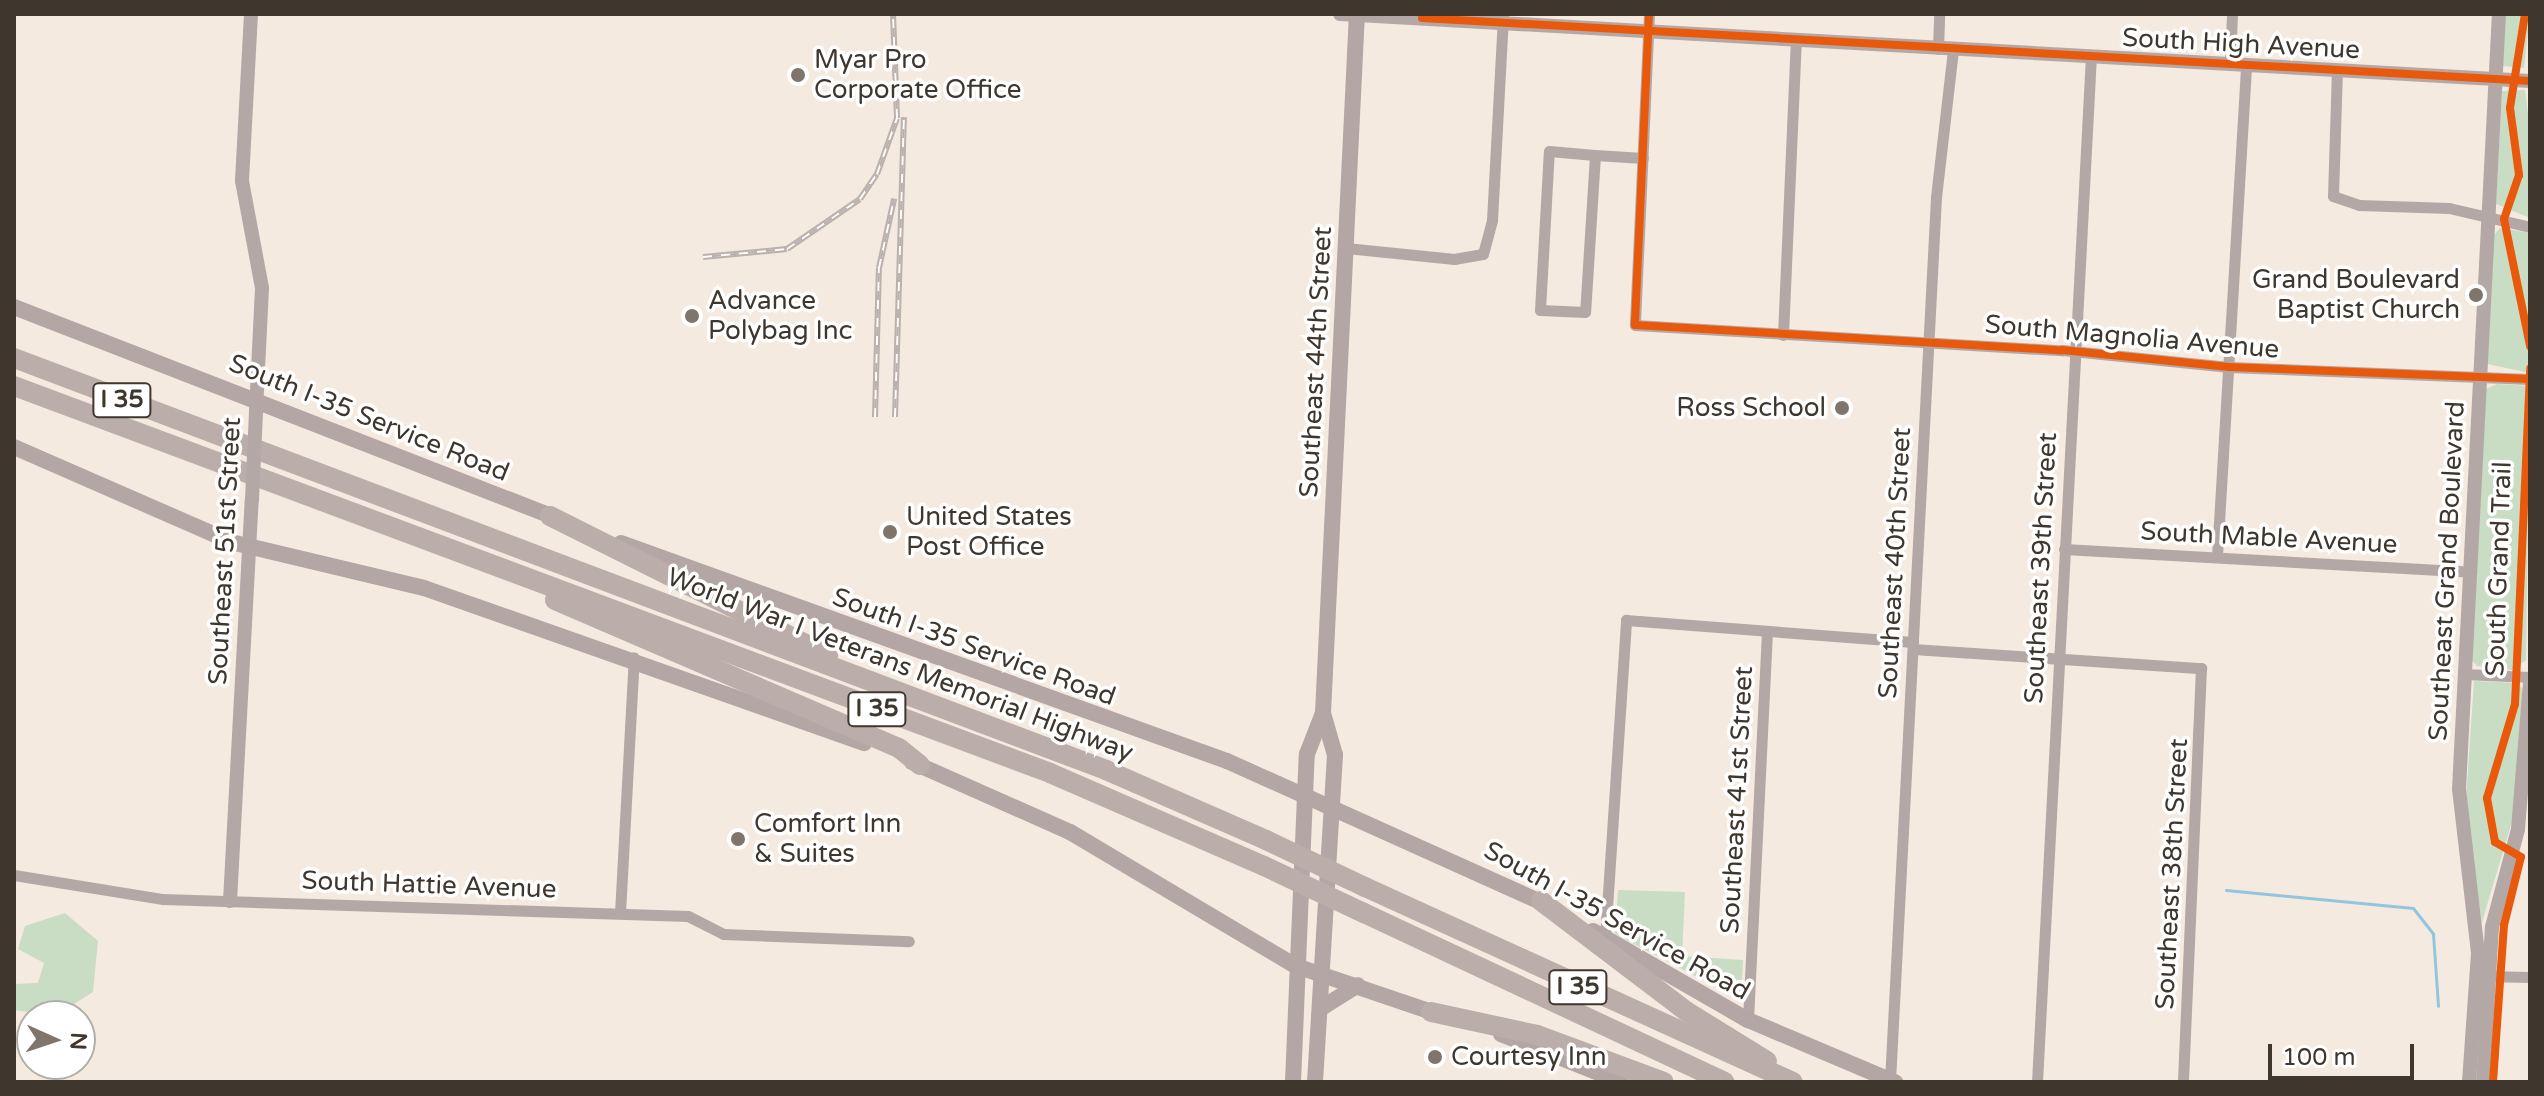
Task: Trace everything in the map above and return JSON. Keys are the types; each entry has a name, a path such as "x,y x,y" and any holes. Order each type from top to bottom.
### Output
{"highway":[{"name":"World War I Veterans Memorial Highway","path":"14,358 866,678 1266,840 1793,1082"},
{"name":"World War I Veterans Memorial Highway","path":"14,386 1050,773 1264,866 1724,1082"},
{"path":"550,516 786,628 866,678"},
{"path":"485,563 598,623 899,748 920,765"},
{"path":"1541,901 1686,1011 1802,1082"},
{"path":"1431,1012 1537,1035 1664,1082"}],"main road":[{"name":"Southeast 44th Street","path":"1293,1082 1307,754 1323,713 1357,14"},
{"name":"South I-35 Service Road","path":"14,307 256,405 550,516 1305,793 1541,901 1748,1020 1893,1081"},
{"path":"14,447 249,548 424,588 634,656 920,765 1070,832 1296,966 1325,973 1621,1082"},
{"name":"Southeast 44th Street","path":"1315,1082 1323,1007 1335,755 1323,713"},
{"path":"1273,780 1294,773 1307,754"},
{"path":"1323,1007 1358,985"}],"street":[{"name":"Southeast 51st Street","path":"230,901 262,275 242,181 251,14"},
{"name":"South High Avenue","path":"1340,14 1502,19 1796,41 2230,62 2530,81"},
{"path":"1595,155 1585,312 1540,310 1549,151 1643,158 1649,14"},
{"path":"1938,49 1939,14"},
{"path":"2230,62 2232,14"},
{"name":"Southeast Grand Boulevard","path":"2483,1082 2482,976 2476,911 2459,800 2499,14"},
{"path":"1346,248 1454,259 1483,254 1492,220 1502,19"},
{"path":"1783,335 1796,41"},
{"name":"Southeast 40th Street","path":"1893,1081 1929,342 1953,49"},
{"name":"Southeast 39th Street","path":"2037,1082 2091,56"},
{"path":"2217,556 2246,63"},
{"path":"2337,69 2333,196 2359,205 2489,214 2530,227"},
{"name":"South Magnolia Avenue","path":"1643,158 1635,325 1929,342 2229,367 2481,380 2530,379"},
{"name":"South Mable Avenue","path":"2064,549 2471,572"},
{"path":"1605,938 1626,620 2058,658"},
{"name":"Southeast 41st Street","path":"1748,1020 1767,631"},
{"path":"620,913 634,656"},
{"name":"Southeast 38th Street","path":"2058,658 2201,668 2183,1082"},
{"path":"2464,674 2530,680"},
{"name":"Southeast Grand Boulevard","path":"2469,1082 2482,976 2494,915 2524,831 2530,680"},
{"name":"South Hattie Avenue","path":"14,875 163,899 620,913 699,918 723,934 909,941"},
{"path":"2482,976 2530,977"}],"green space":[{"path":"2503,14 2530,14 2524,68 2503,66"},
{"path":"2525,90 2530,130 2530,218 2496,204 2502,91"},
{"path":"2500,228 2530,233 2530,373 2487,364 2494,235"},
{"path":"2497,384 2530,386 2526,660 2512,670 2477,666 2470,658 2486,389"},
{"path":"2474,681 2518,683 2525,692 2514,815 2482,922 2465,813"},
{"path":"1618,890 1685,892 1682,956 1743,960 1741,1000 1615,934"},
{"path":"65,913 98,941 93,992 80,1000 16,1000 14,1010 14,984 38,983 44,963 18,949 25,926"}],"waterway":[{"path":"2226,890 2413,908 2433,934 2438,1006"}],"railway":[{"path":"703,257 787,249 860,199 877,174 897,118 893,14"},
{"path":"895,417 904,117"},
{"path":"875,417 879,268 894,199"}],"cycle path":[{"path":"1649,14 1635,325 2062,350 2229,367 2530,379"},
{"path":"2525,14 2510,108 2519,175 2504,219 2530,346"},
{"path":"1422,18 2530,81"},
{"name":"South Grand Trail","path":"2493,1082 2504,925 2521,857 2495,842 2487,798 2515,704 2530,368"}],"place":[{"name":"Myar Pro Corporate Office","path":"798,75"},
{"name":"Grand Boulevard Baptist Church","path":"2476,295"},
{"name":"Advance Polybag Inc","path":"692,316"},
{"name":"Ross School","path":"1842,408"},
{"name":"United States Post Office","path":"890,532"},
{"name":"Comfort Inn & Suites","path":"738,839"},
{"name":"Courtesy Inn","path":"1435,1057"}]}
